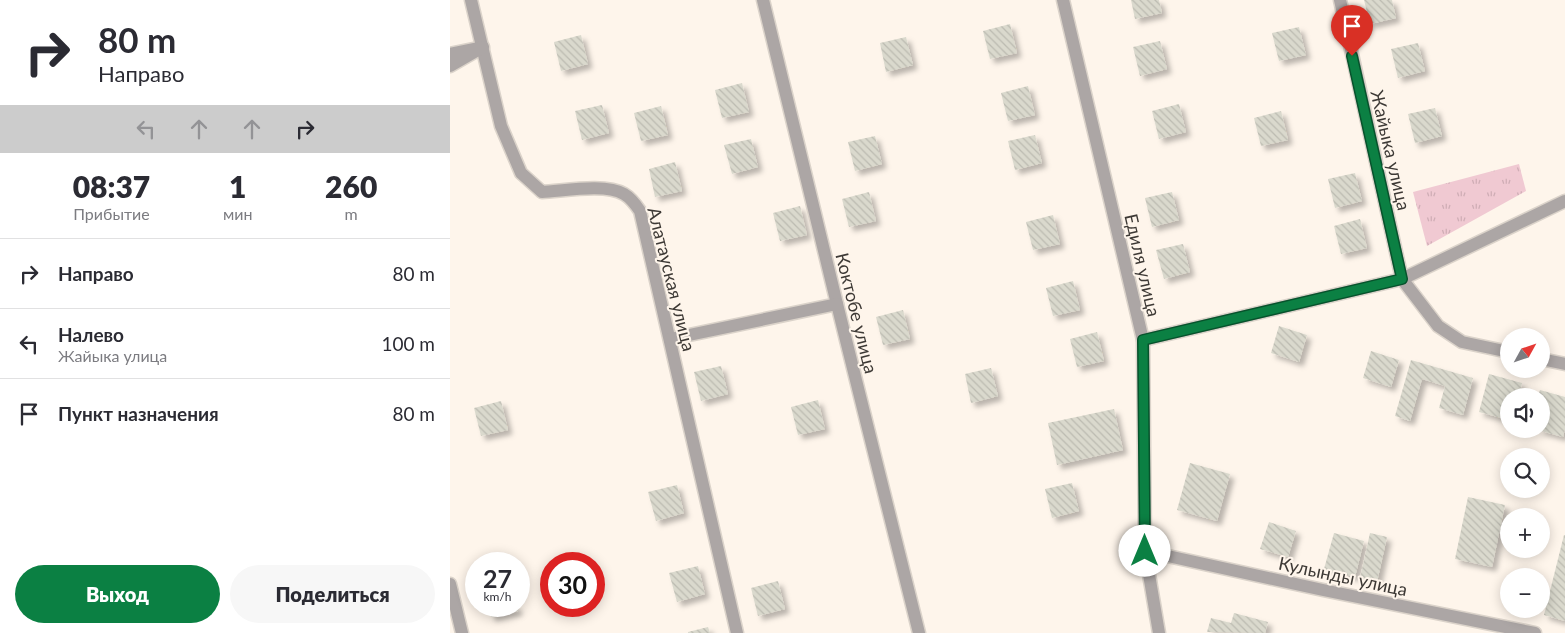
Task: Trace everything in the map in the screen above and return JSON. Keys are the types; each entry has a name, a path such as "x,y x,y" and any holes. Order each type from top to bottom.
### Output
{"street":[{"name":"Алатауская улица","path":"471,0 501,126 521,173 542,192 601,189 618,191 632,200 640,211 738,633"},
{"name":"Коктобе улица","path":"764,0 836,304 919,633"},
{"name":"Едиля улица","path":"1062,0 1143,340 1145,551 1159,633"},
{"name":"Жайыка улица","path":"1340,0 1402,279"},
{"path":"450,54 483,48"},
{"path":"450,66 483,48"},
{"path":"1143,340 1402,279 1565,201"},
{"path":"1402,279 1438,326 1462,342 1500,350"},
{"path":"670,339 836,304"},
{"path":"1550,361 1565,364"},
{"name":"Кулынды улица","path":"1145,551 1323,590 1535,633"},
{"path":"450,584 462,633"}],"green space":[{"path":"1519,164 1526,191 1427,246 1413,192"}],"building":[{"path":"1131,0 1159,0 1162,13 1135,19"},
{"path":"1364,0 1392,0 1396,18 1370,24"},
{"path":"1010,24 1017,53 990,59 983,31"},
{"path":"1299,27 1306,55 1279,61 1272,33"},
{"path":"581,35 588,64 561,71 554,42"},
{"path":"906,37 913,65 886,72 880,43"},
{"path":"1160,41 1167,69 1140,76 1133,47"},
{"path":"1418,43 1425,71 1398,78 1391,49"},
{"path":"742,83 749,112 722,118 715,90"},
{"path":"1028,86 1035,115 1008,121 1001,93"},
{"path":"1179,104 1186,132 1159,139 1152,111"},
{"path":"602,105 609,133 582,140 575,111"},
{"path":"661,106 668,135 641,141 634,113"},
{"path":"1435,108 1442,136 1415,143 1408,114"},
{"path":"1281,111 1288,140 1261,146 1254,118"},
{"path":"1035,135 1042,163 1015,170 1008,141"},
{"path":"875,136 882,164 855,171 848,142"},
{"path":"751,139 758,167 732,174 724,145"},
{"path":"675,162 682,191 655,197 649,169"},
{"path":"1355,173 1362,201 1335,208 1328,179"},
{"path":"869,192 876,221 849,227 842,199"},
{"path":"1172,192 1179,220 1152,227 1145,198"},
{"path":"800,206 807,235 780,241 773,213"},
{"path":"1053,215 1060,244 1033,250 1026,222"},
{"path":"1360,219 1367,248 1341,254 1334,226"},
{"path":"1183,244 1190,272 1164,279 1156,250"},
{"path":"1073,281 1080,310 1053,316 1046,288"},
{"path":"903,310 910,339 883,345 876,317"},
{"path":"1279,326 1307,335 1299,362 1271,353"},
{"path":"1097,332 1104,361 1077,367 1070,339"},
{"path":"1371,351 1399,360 1391,387 1363,378"},
{"path":"1411,360 1473,378 1463,415 1439,408 1445,386 1422,379 1410,421 1395,416"},
{"path":"721,366 728,394 701,401 694,372"},
{"path":"991,368 998,396 971,403 965,374"},
{"path":"1489,374 1522,383 1521,388 1500,388 1500,418 1479,412"},
{"path":"1550,393 1565,397 1565,429 1563,437 1550,433"},
{"path":"818,400 825,429 798,435 791,407"},
{"path":"501,401 508,430 481,436 474,408"},
{"path":"1114,409 1123,450 1057,465 1048,423"},
{"path":"1190,463 1230,474 1217,521 1177,510"},
{"path":"1072,483 1079,511 1052,518 1045,489"},
{"path":"677,485 684,513 656,521 648,492"},
{"path":"1468,497 1505,505 1504,508 1500,508 1500,529 1492,567 1455,559"},
{"path":"1269,522 1296,531 1288,557 1260,549"},
{"path":"1334,533 1364,541 1355,577 1324,569"},
{"path":"1370,533 1387,537 1377,582 1360,578"},
{"path":"1565,535 1565,621 1550,617 1550,591"},
{"path":"698,566 705,594 677,602 669,573"},
{"path":"778,581 785,609 758,616 751,588"},
{"path":"1234,613 1268,622 1265,633 1207,632 1211,618 1231,623"},
{"path":"708,627 710,633 688,633 688,632"}],"route":[{"path":"1145,551 1143,340 1402,279 1352,56"}]}
